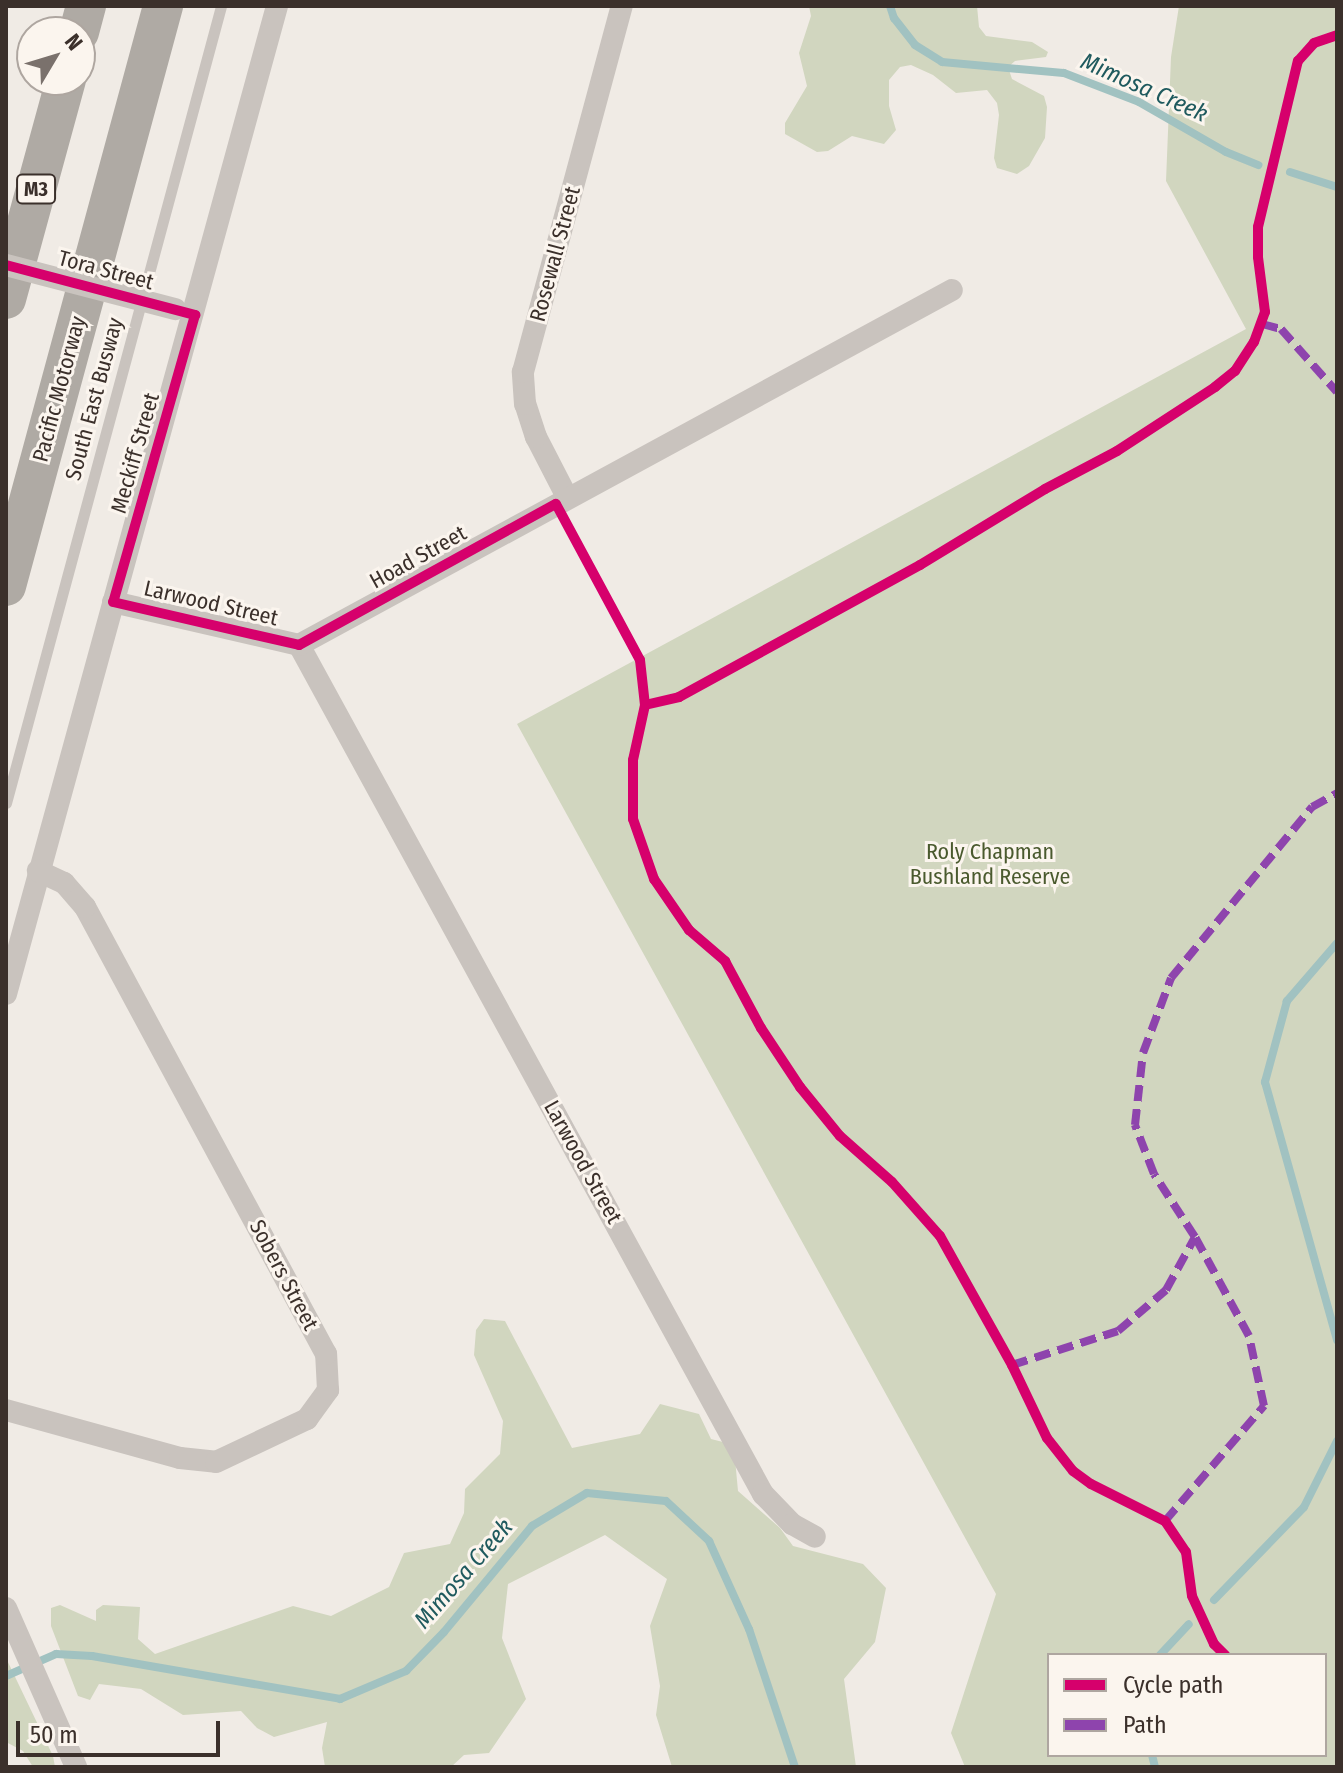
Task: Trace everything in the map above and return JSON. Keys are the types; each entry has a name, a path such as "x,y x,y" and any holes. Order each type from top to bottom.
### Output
{"highway":[{"name":"Pacific Motorway","path":"6,586 163,6"},
{"name":"M3","path":"6,299 62,96"}],"street":[{"name":"Meckiff Street","path":"6,994 113,602 185,312 277,6"},
{"name":"Rosewall Street","path":"567,497 536,437 525,404 523,372 622,6"},
{"name":"Tora Street","path":"6,265 185,312"},
{"name":"Hoad Street","path":"299,645 952,290"},
{"name":"Larwood Street","path":"113,602 299,645 763,1494 792,1524 815,1537"},
{"name":"Sobers Street","path":"6,1410 180,1458 216,1462 307,1419 328,1390 326,1354 85,907 64,883 38,871"},
{"path":"6,1608 76,1767"}],"lane":[{"name":"South East Busway","path":"6,803 221,6"}],"green space":[{"path":"809,6 977,6 979,27 986,36 1032,42 1048,52 1046,57 1015,61 1008,67 1012,79 1044,96 1047,107 1045,138 1029,166 1017,174 997,168 994,158 999,115 997,103 987,90 956,93 933,75 911,65 900,67 889,80 889,106 896,130 884,144 852,136 828,151 817,152 785,134 785,123 807,86 799,53 811,16"},
{"name":"Roly Chapman Bushland Reserve","path":"1179,6 1337,6 1337,1767 965,1767 951,1733 996,1594 517,724 1246,329 1166,181 1171,57"},
{"path":"484,1319 505,1321 572,1448 640,1434 660,1404 699,1414 711,1439 723,1442 735,1459 738,1491 780,1528 793,1546 863,1564 886,1588 875,1642 844,1679 856,1767 672,1767 656,1715 660,1686 650,1626 667,1579 605,1535 508,1584 502,1638 526,1699 489,1753 464,1755 451,1767 325,1767 322,1748 327,1722 274,1737 257,1728 241,1711 183,1715 141,1689 99,1684 90,1700 78,1696 51,1626 51,1608 60,1605 96,1621 96,1610 103,1605 140,1607 138,1639 155,1654 293,1606 331,1616 389,1587 404,1553 450,1544 464,1513 465,1489 500,1454 503,1421 474,1355 476,1330"},
{"path":"6,1658 53,1756 55,1767 33,1767 23,1751 6,1742"}],"waterway":[{"name":"Mimosa Creek","path":"890,6 894,18 915,45 942,62 1064,73 1139,102 1226,152 1258,165"},
{"name":"Mimosa Creek","path":"1290,172 1337,187"},
{"name":"Mimosa Creek","path":"1337,943 1287,1001 1265,1082 1337,1340"},
{"name":"Mimosa Creek","path":"1214,1600 1304,1507 1337,1441"},
{"name":"Mimosa Creek","path":"6,1676 56,1654 92,1656 340,1699 406,1671 444,1632 532,1526 587,1493 666,1501 709,1541 749,1629 795,1767"},
{"name":"Mimosa Creek","path":"1162,1653 1189,1624"},
{"name":"Mimosa Creek","path":"1152,1757 1155,1767"}],"marked path":[{"path":"1262,324 1281,329 1337,392"},
{"path":"1165,1521 1264,1406 1249,1336 1195,1237 1154,1174 1135,1125 1143,1053 1171,978 1312,807 1337,793"},
{"path":"1012,1365 1118,1331 1166,1290 1195,1237"}],"cycle path":[{"path":"645,705 679,697 920,565 1045,489 1117,451 1235,371 1254,342 1265,312 1258,257 1258,227 1298,61 1314,43 1337,35"},
{"path":"6,265 195,315 113,602 299,645 556,504 640,660 645,705 633,760 633,819 654,879 689,930 725,961 761,1028 800,1087 840,1136 892,1182 940,1236 1012,1365 1047,1438 1073,1471 1091,1484 1165,1521 1186,1552 1192,1596 1214,1644 1223,1653"}]}
